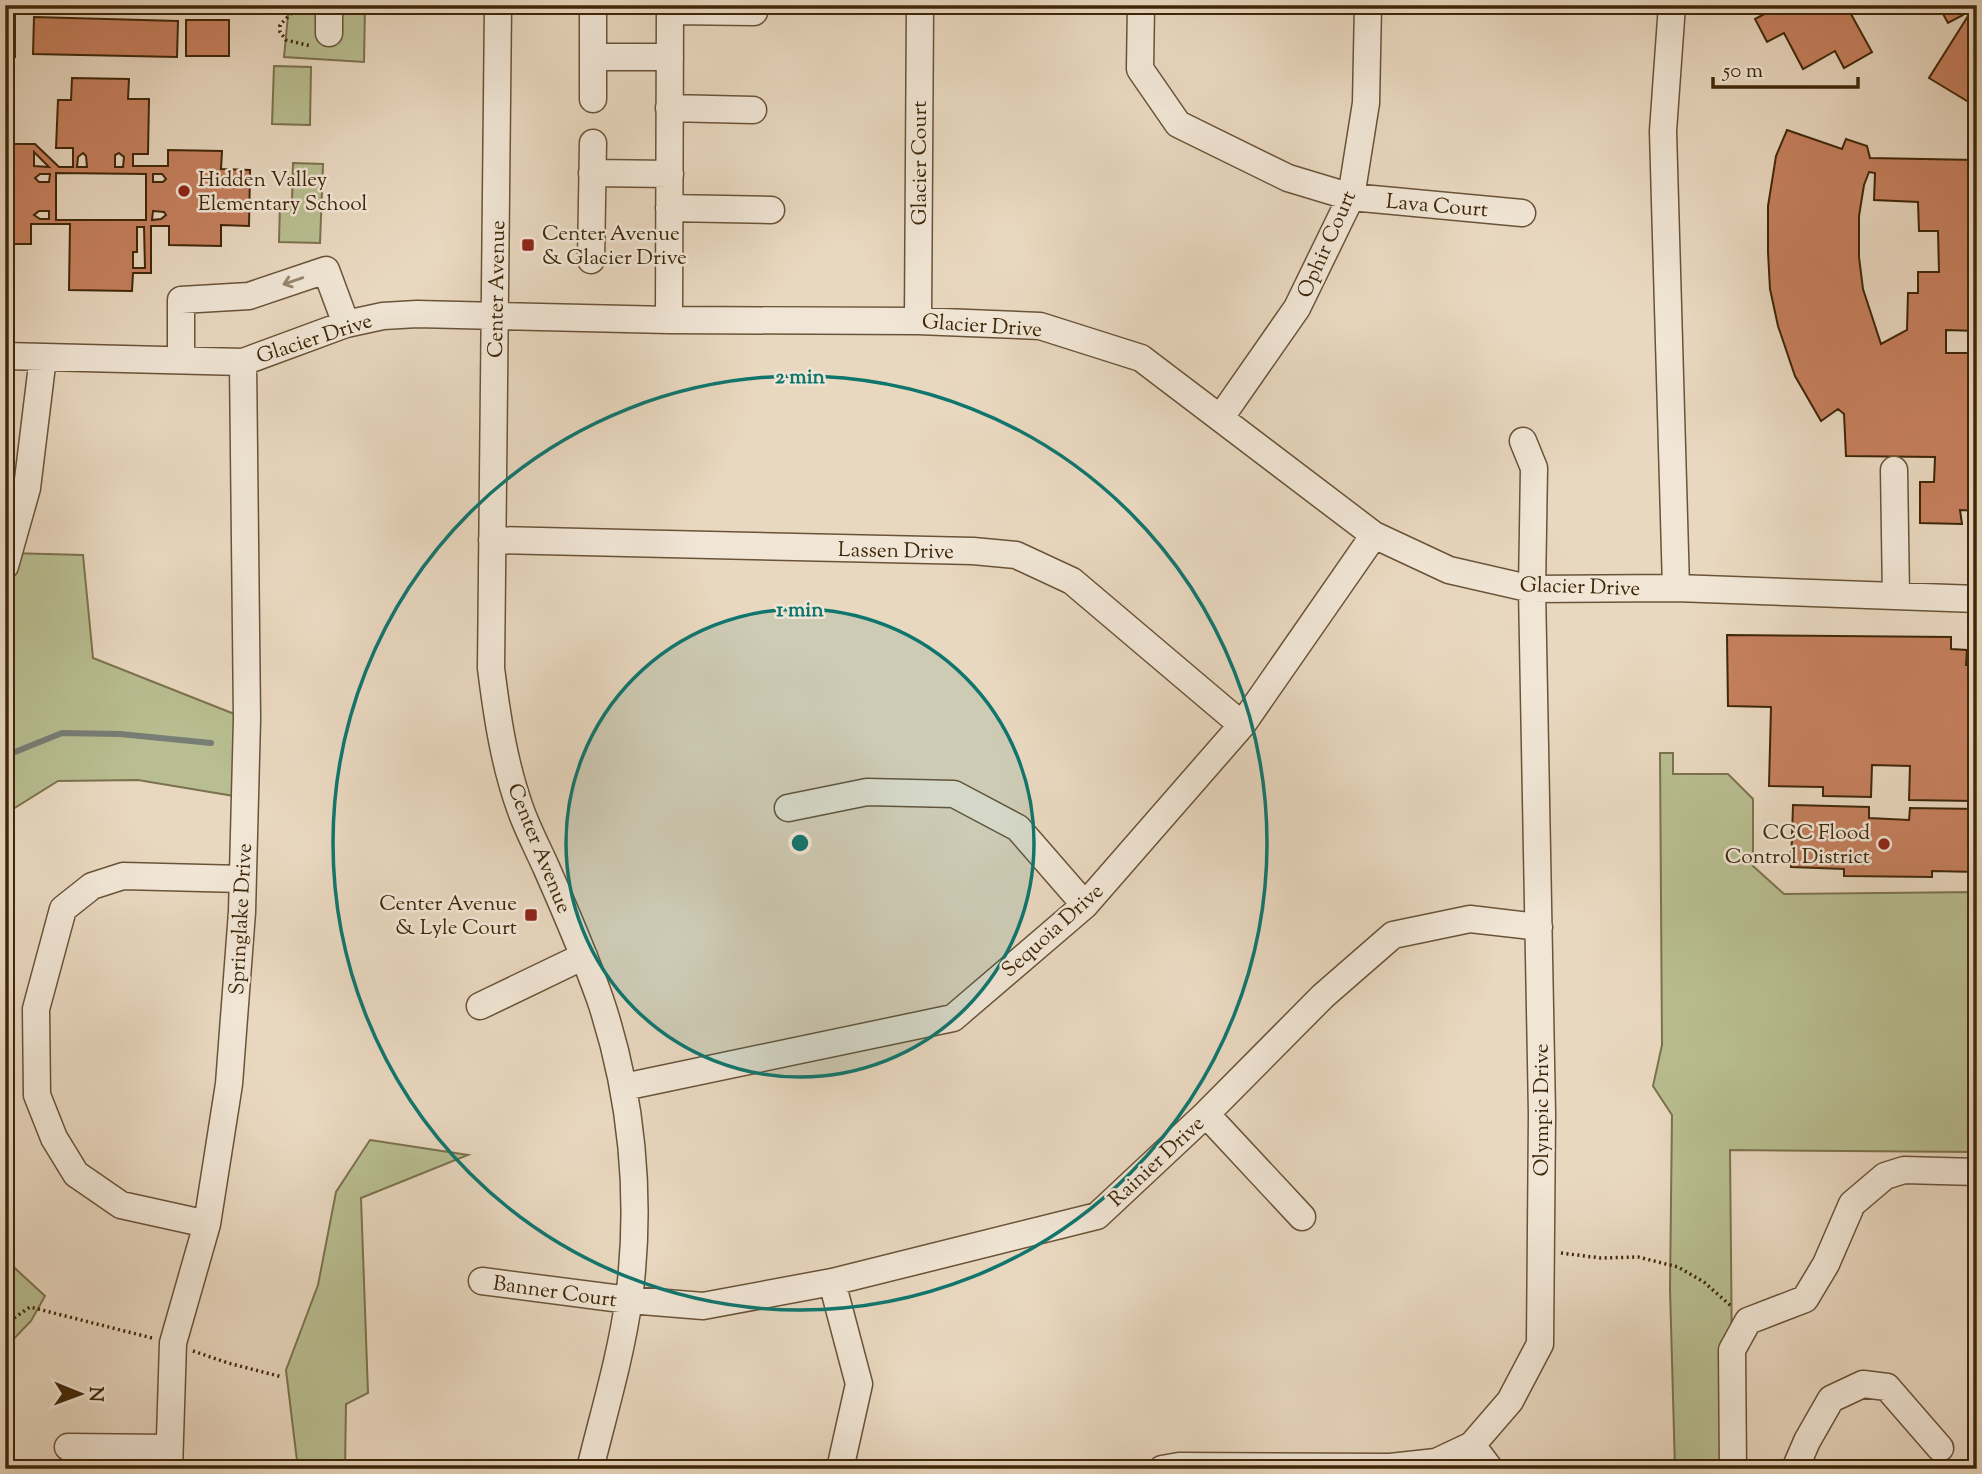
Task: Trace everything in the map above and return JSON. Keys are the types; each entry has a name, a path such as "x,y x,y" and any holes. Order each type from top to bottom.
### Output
{"street":[{"path":"324,41 329,5"},
{"name":"Center Avenue","path":"498,5 491,668 499,735 520,808 584,956 604,1013 624,1087 632,1156 635,1207 629,1300 619,1356 590,1469"},
{"name":"Glacier Court","path":"918,321 920,5"},
{"name":"Lava Court","path":"1141,5 1140,69 1178,124 1288,178 1351,197 1522,213"},
{"name":"Ophir Court","path":"1221,417 1297,308 1351,197 1366,103 1368,5"},
{"path":"1672,5 1663,131 1676,588"},
{"path":"669,320 670,8 754,12"},
{"path":"593,14 593,99"},
{"path":"593,57 670,57"},
{"path":"670,108 753,110"},
{"path":"591,260 593,143"},
{"path":"592,173 670,174"},
{"path":"669,208 771,210"},
{"path":"181,360 181,300 249,296 326,270 346,324"},
{"name":"Glacier Drive","path":"5,356 243,362 346,324 383,316 918,321 1040,326 1141,358 1374,535 1449,570 1532,589 1676,588 1977,599"},
{"path":"5,566 27,488 43,357"},
{"name":"Springlake Drive","path":"168,1458 173,1343 206,1224 229,1084 242,879 247,732 243,362"},
{"name":"Olympic Drive","path":"1162,1469 1179,1466 1390,1467 1436,1462 1472,1445 1510,1401 1540,1344 1542,1114 1532,589 1534,468 1523,441"},
{"path":"1894,470 1896,596"},
{"name":"Sequoia Drive","path":"624,1087 953,1018 1085,905 1242,725 1374,535"},
{"name":"Lassen Drive","path":"492,540 973,551 1016,555 1072,581 1242,725"},
{"path":"788,808 867,792 954,794 1018,828 1085,905"},
{"path":"206,1224 121,1205 76,1174 54,1138 37,1095 36,1009 63,909 92,886 122,876 242,879"},
{"name":"Rainier Drive","path":"629,1300 703,1306 832,1282 1097,1216 1206,1114 1323,996 1393,935 1470,919 1539,927"},
{"path":"480,1006 584,956"},
{"path":"1206,1114 1302,1217"},
{"path":"1733,1469 1732,1350 1748,1321 1805,1299 1826,1264 1852,1204 1885,1176 1903,1170 1977,1171"},
{"name":"Banner Court","path":"482,1281 629,1300"},
{"path":"832,1282 859,1384 839,1469"},
{"path":"1795,1469 1807,1441 1831,1399 1863,1384 1887,1387 1940,1448"},
{"path":"1472,1445 1490,1469"},
{"path":"68,1447 168,1458"}],"path":[{"path":"299,5 280,25 280,32 286,40 324,41"},
{"path":"1541,1251 1601,1258 1638,1258 1678,1267 1704,1282 1748,1321"},
{"path":"5,1324 30,1307 173,1343 228,1363 282,1377"}],"green space":[{"path":"289,5 365,5 364,62 284,57"},
{"path":"274,66 311,67 310,125 272,124"},
{"path":"293,163 323,164 320,243 279,242 280,203 292,203"},
{"path":"9,553 83,555 93,658 247,719 246,798 138,780 58,781 5,814 5,566"},
{"path":"1660,753 1673,753 1673,774 1728,774 1753,799 1753,866 1784,894 1977,892 1977,1152 1730,1150 1733,1469 1675,1469 1670,1289 1672,1115 1653,1086 1662,1045"},
{"path":"370,1140 468,1155 361,1198 368,1393 346,1404 345,1469 298,1469 286,1370 318,1285 336,1192"},
{"path":"5,1259 45,1296 31,1321 5,1348"}],"building":[{"path":"5,5 15,5 15,57 5,57"},
{"path":"1781,5 1846,5 1872,52 1844,68 1835,51 1803,69 1784,33 1767,42 1755,19"},
{"path":"1938,5 1968,5 1963,15 1948,23"},
{"path":"1977,5 1977,107 1929,78"},
{"path":"34,17 178,21 177,57 33,54"},
{"path":"186,20 229,20 229,56 186,56"},
{"path":"72,78 129,79 128,99 149,99 148,154 133,154 133,166 168,166 168,150 222,151 221,169 250,170 249,226 221,225 221,246 169,245 169,226 151,226 151,273 133,273 132,291 69,290 70,224 31,224 31,244 5,244 5,144 35,144 59,167 73,167 73,148 56,148 58,100 71,100","holes":["34,152 49,167 34,166","83,153 87,167 77,167 78,157","119,153 124,157 123,167 115,167 115,155","56,173 146,174 146,220 56,220","40,174 50,174 49,182 39,182 35,178","153,174 162,174 166,179 163,182 153,182","39,211 49,211 49,219 40,219 34,215","153,211 164,212 166,215 161,219 152,220","137,227 144,227 145,268 133,268 133,252 137,252"]},
{"path":"1787,130 1842,149 1846,139 1867,146 1870,158 1977,160 1977,331 1946,330 1946,353 1977,353 1977,511 1960,510 1962,524 1920,523 1920,482 1934,482 1935,457 1846,456 1844,414 1838,409 1821,421 1795,376 1778,326 1770,289 1768,206 1776,156","holes":["1869,172 1875,173 1874,200 1918,202 1919,231 1938,231 1939,272 1918,272 1918,293 1908,293 1907,330 1881,344 1863,289 1859,257 1859,216 1864,185"]},
{"path":"1727,635 1951,637 1951,649 1967,650 1966,665 1977,665 1977,747 1973,801 1909,800 1910,766 1872,765 1871,797 1823,796 1823,787 1769,786 1771,707 1728,706"},
{"name":"CCC Flood Control District","path":"1793,805 1869,807 1869,818 1909,820 1910,808 1977,809 1977,872 1932,871 1932,877 1844,876 1844,869 1791,867"}],"waterway":[{"path":"5,756 62,733 120,734 211,743"}],"place":[{"name":"Hidden Valley Elementary School","path":"184,191"},
{"name":"Center Avenue & Glacier Drive","path":"528,245"},
{"name":"CCC Flood Control District","path":"1884,844"},
{"name":"Center Avenue & Lyle Court","path":"531,915"}]}
